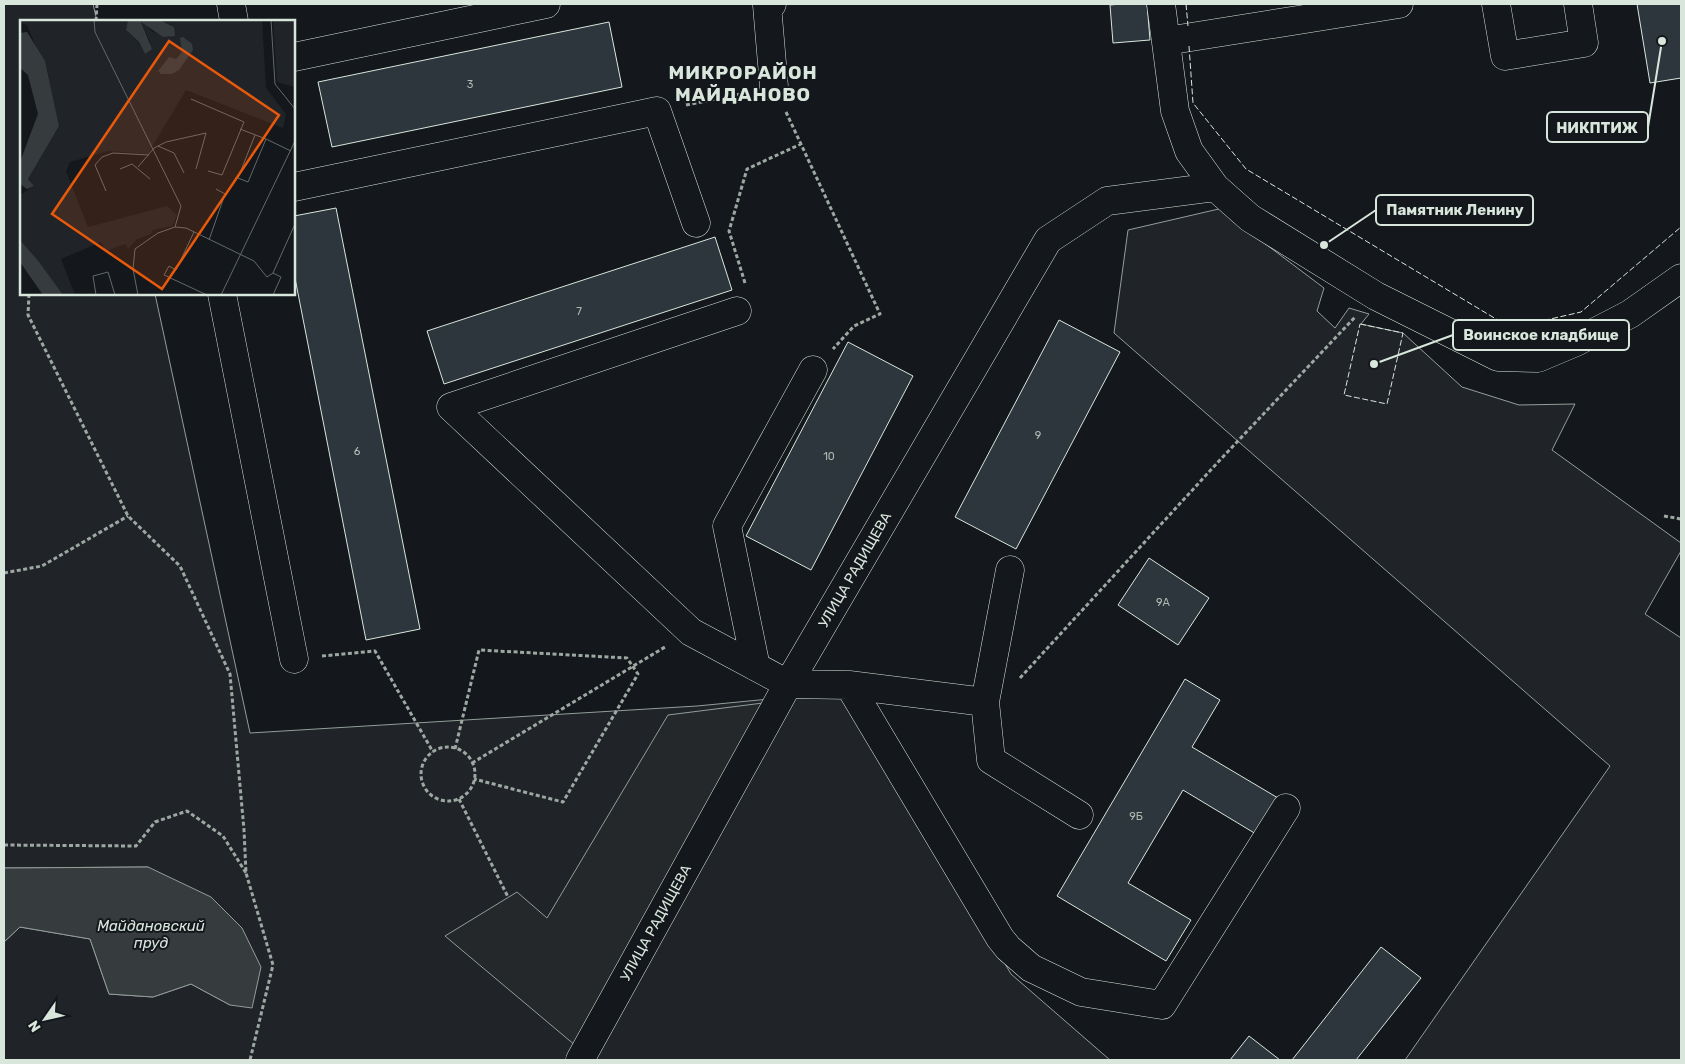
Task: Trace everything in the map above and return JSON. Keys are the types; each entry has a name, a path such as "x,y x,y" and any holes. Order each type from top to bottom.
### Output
{"street":[{"path":"230,4 234,20"},
{"path":"295,57 546,4"},
{"path":"772,4 767,5 774,87"},
{"path":"1161,4 1175,111 1189,151 1215,187 1250,218 1376,296 1498,357 1538,358 1576,342 1630,314 1681,278"},
{"path":"1166,41 1399,4"},
{"path":"1496,4 1505,56 1584,44 1578,4"},
{"path":"295,187 657,111 696,223"},
{"name":"УЛИЦА РАДИЩЕВА","path":"580,1060 788,684 1048,240 1107,201 1215,187"},
{"path":"222,295 294,659"},
{"path":"737,311 450,407 692,632 788,684 849,685 985,702"},
{"path":"756,666 727,526 813,370"},
{"path":"1010,570 985,702 991,760 1079,815"},
{"path":"849,685 1000,938 1020,960 1031,968 1081,992 1162,1005 1286,808"}],"path":[{"path":"96,20 97,4"},
{"path":"657,111 774,87 880,314 854,326 813,370"},
{"path":"737,311 747,289 729,231 747,169 801,144"},
{"path":"29,295 28,315 128,516 180,566 230,674 246,873 273,965 250,1060"},
{"path":"985,702 1017,682 1219,461 1376,296"},
{"path":"4,573 42,566 128,516"},
{"path":"1664,516 1681,519"},
{"path":"472,763 692,632"},
{"path":"455,749 479,650 627,658 633,666 638,674 563,802 474,779"},
{"path":"294,659 375,651 433,752"},
{"path":"441,748 455,749 467,755 472,763 474,779 466,794 459,799 451,801 434,797 423,784 422,766 426,758 433,752 441,748"},
{"path":"459,799 508,897"},
{"path":"4,844 136,846 156,822 187,811 223,836 246,873"}],"shaded area":[{"path":"4,4 93,4 97,20 20,20 20,295 155,295 250,733 697,706 780,698 850,697 1011,974 1110,1060 4,1060 4,942 20,927 90,939 109,994 153,997 191,984 230,1005 148,867 4,868"},
{"path":"1223,208 1251,233 1324,288 1317,311 1335,328 1349,308 1369,314 1361,324 1403,333 1462,387 1519,405 1575,404 1552,450 1681,543 1681,551 1645,614 1681,638 1681,1060 1405,1060 1610,766 1114,333 1128,230"},
{"path":"771,702 576,1046 445,936 517,892 547,918 668,715"}],"water":[{"name":"Майдановский пруд","path":"148,867 211,897 242,928 261,967 252,1008 230,1005 191,984 153,997 109,994 90,939 20,927 4,942 4,868"}],"building":[{"path":"1147,4 1150,40 1113,43 1110,5"},
{"path":"1637,4 1681,4 1681,78 1650,83"},
{"path":"609,22 622,87 332,147 318,82"},
{"path":"336,208 420,629 366,640 295,278 295,216"},
{"path":"715,237 732,290 444,384 427,331"},
{"path":"1059,320 1120,352 1016,549 955,517"},
{"path":"848,342 913,376 811,570 746,536"},
{"path":"1149,558 1209,598 1178,645 1118,605"},
{"path":"1185,679 1220,700 1192,747 1278,798 1256,834 1183,790 1128,883 1191,920 1166,961 1057,896"},
{"path":"1381,947 1421,978 1356,1060 1292,1060"},
{"path":"1249,1036 1280,1060 1230,1060"}],"fence":[{"path":"1186,4 1188,26"},
{"path":"1189,46 1193,103 1246,169 1511,328 1581,312 1681,227"},
{"path":"1360,324 1403,333 1387,404 1344,395 1360,324"}],"place":[{"name":"НИКПТИЖ","path":"1662,41"},
{"name":"Памятник Ленину","path":"1324,245"},
{"name":"Воинское кладбище","path":"1374,364"}],"district":[{"name":"МИКРОРАЙОН МАЙДАНОВО","path":"743,83"}]}
